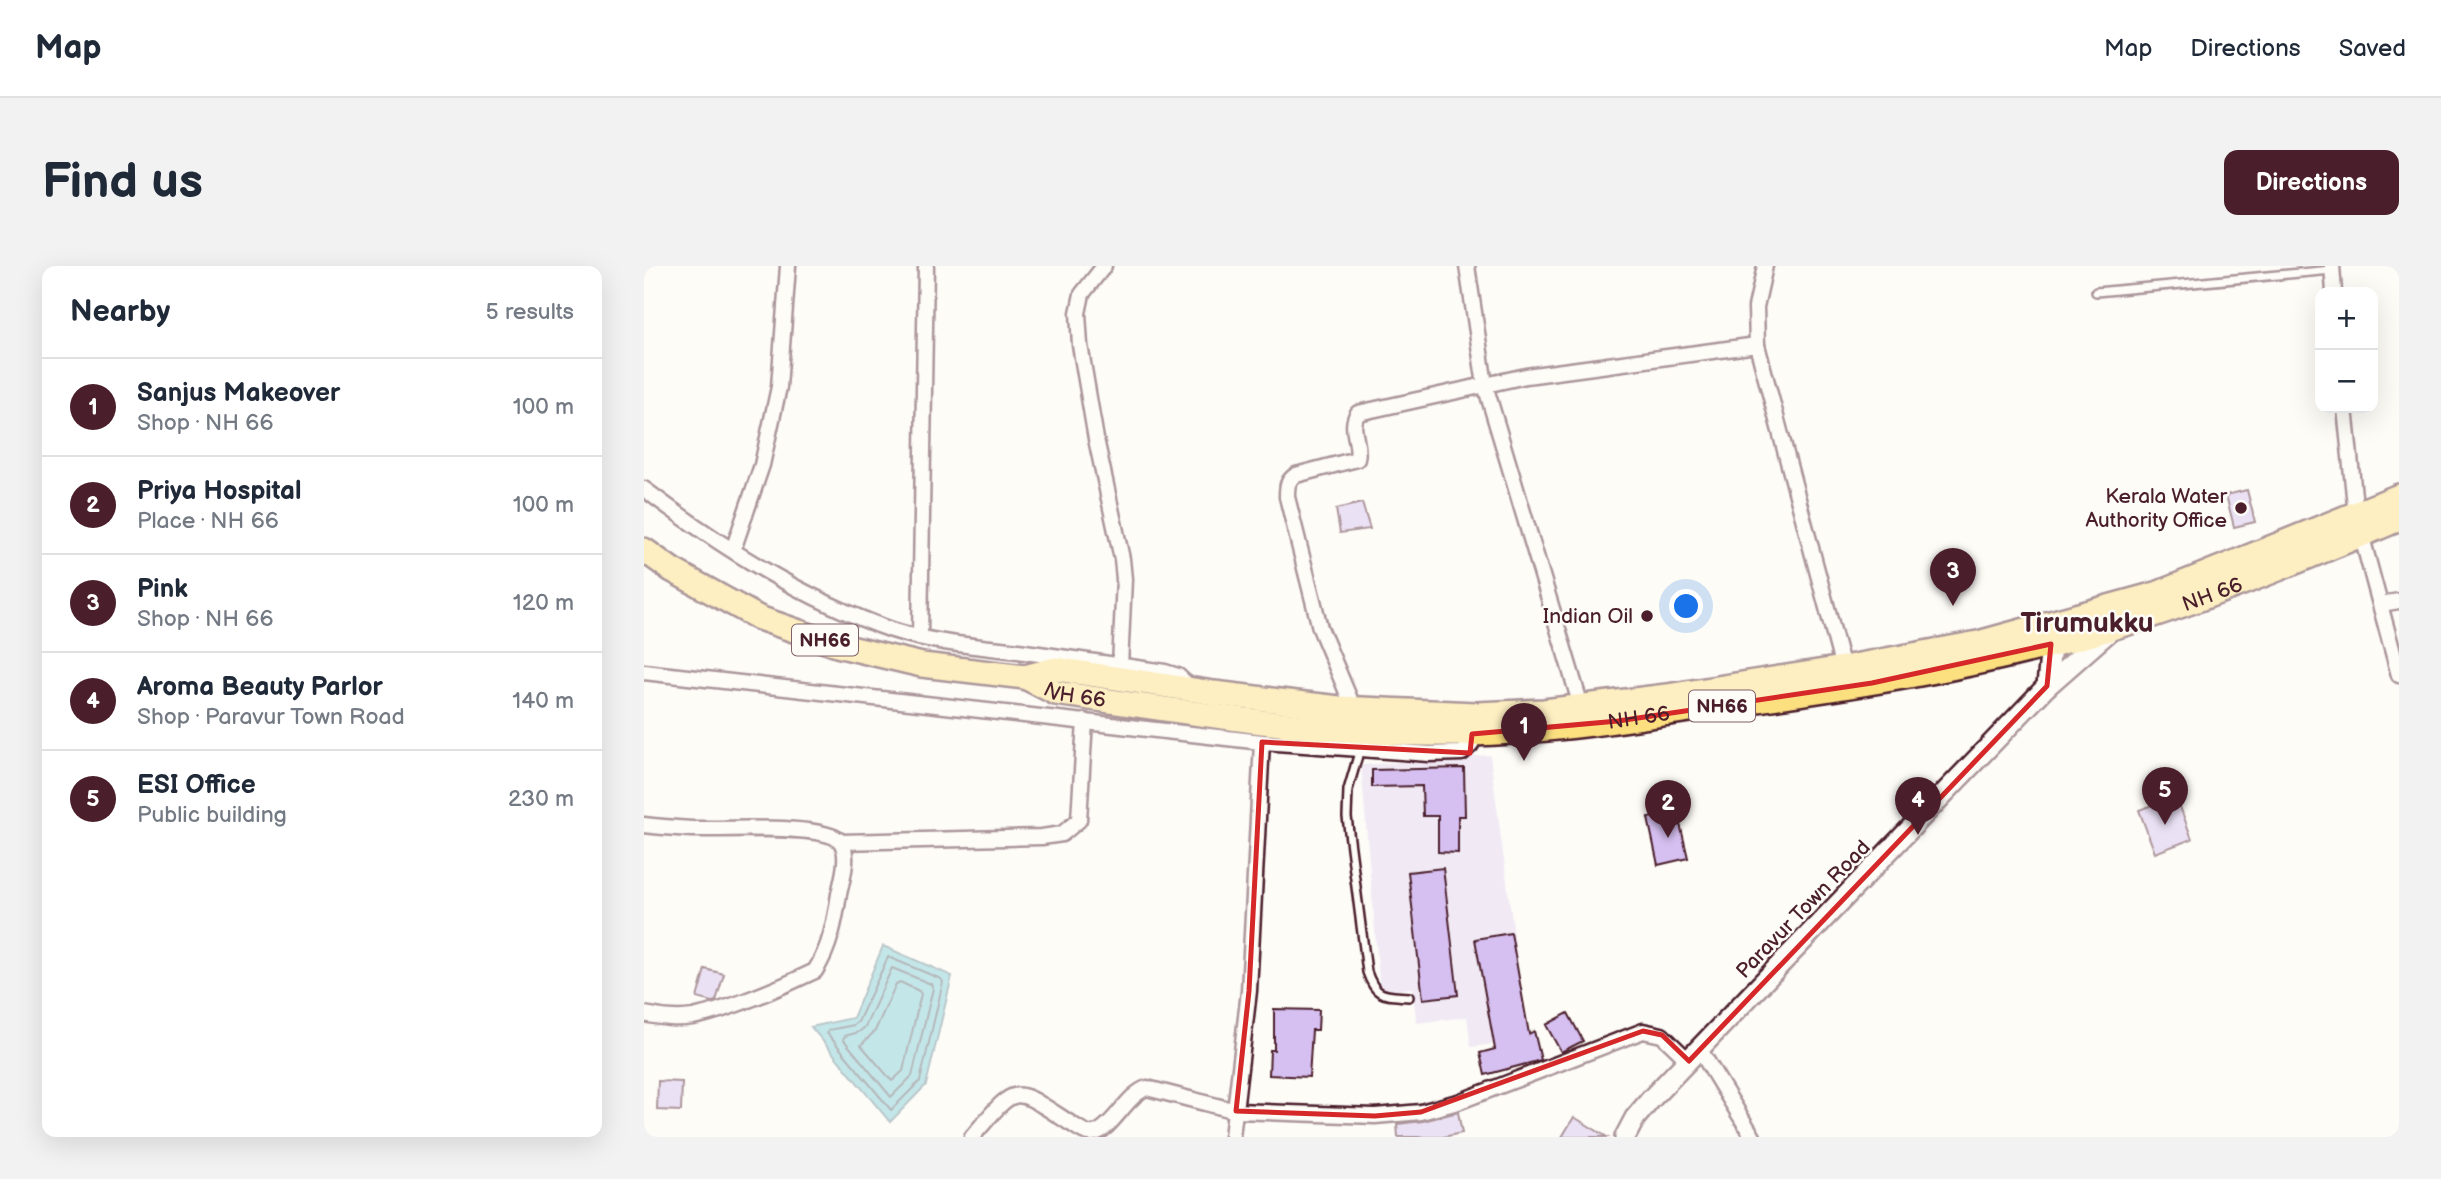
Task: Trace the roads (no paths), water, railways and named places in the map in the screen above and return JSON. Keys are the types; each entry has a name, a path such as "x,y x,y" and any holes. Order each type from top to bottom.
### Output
{"highway":[{"name":"NH 66","path":"644,550 672,570 759,618 837,645 922,665 1025,677 1056,693 1260,720 1390,733 1472,734 1549,729 1872,684 2114,628 2208,596 2359,525 2399,496"},
{"name":"NH 66","path":"1025,677 1056,669 1193,690 1354,709 1476,714 1581,706 1667,696 1978,643 2160,593 2359,525 2399,519"}],"main road":[{"name":"Paravur Town Road","path":"1625,1137 1635,1118 2047,686 2114,628"},
{"path":"2047,686 2051,644"}],"street":[{"path":"733,550 762,465 779,387 788,266"},
{"path":"920,636 926,266"},
{"path":"1104,266 1082,293 1078,313 1082,358 1123,569 1120,666"},
{"path":"1467,266 1485,385 1581,706"},
{"path":"1765,266 1756,307 1758,345 1843,668"},
{"path":"2333,268 2334,287"},
{"path":"1354,709 1320,628 1287,497 1289,480 1296,475 1357,459 1359,449 1354,424 1359,413 1526,376 1758,345"},
{"path":"2345,413 2359,525 2399,674"},
{"path":"644,489 766,571 834,607 894,630 944,642 1178,676 1193,690"},
{"path":"2381,604 2399,601"},
{"path":"644,672 1262,742 1429,754 1462,753 1471,746 1472,734"},
{"path":"841,842 1042,837 1062,834 1079,820 1085,721"},
{"path":"1231,1137 1249,991 1262,742"},
{"path":"644,825 693,829 773,828 821,833 841,842 845,861 834,926 822,960 815,971 734,1004 693,1017 669,1018 644,1014"},
{"path":"972,1137 1003,1101 1016,1094 1029,1096 1081,1130 1092,1134 1101,1130 1134,1096 1147,1088 1236,1111 1375,1116 1421,1112 1458,1102 1643,1031 1661,1035 1694,1056 1753,1137"}],"lane":[{"path":"2096,292 2333,268"},
{"path":"1360,749 1348,790 1347,817 1367,972 1375,989 1380,993 1409,997"}],"water":[{"path":"883,946 952,976 926,1085 890,1122 811,1027 853,1018"}],"place":[{"name":"Kerala Water Authority Office","path":"2241,508"},
{"name":"Pink","path":"1953,606"},
{"name":"Indian Oil","path":"1647,616"},
{"name":"Sanjus Makeover","path":"1524,761"},
{"name":"ESI Office","path":"2165,825"},
{"name":"Aroma Beauty Parlor","path":"1918,835"},
{"name":"Priya Hospital","path":"1668,838"}],"district":[{"name":"Tirumukku","path":"2087,622"}]}
